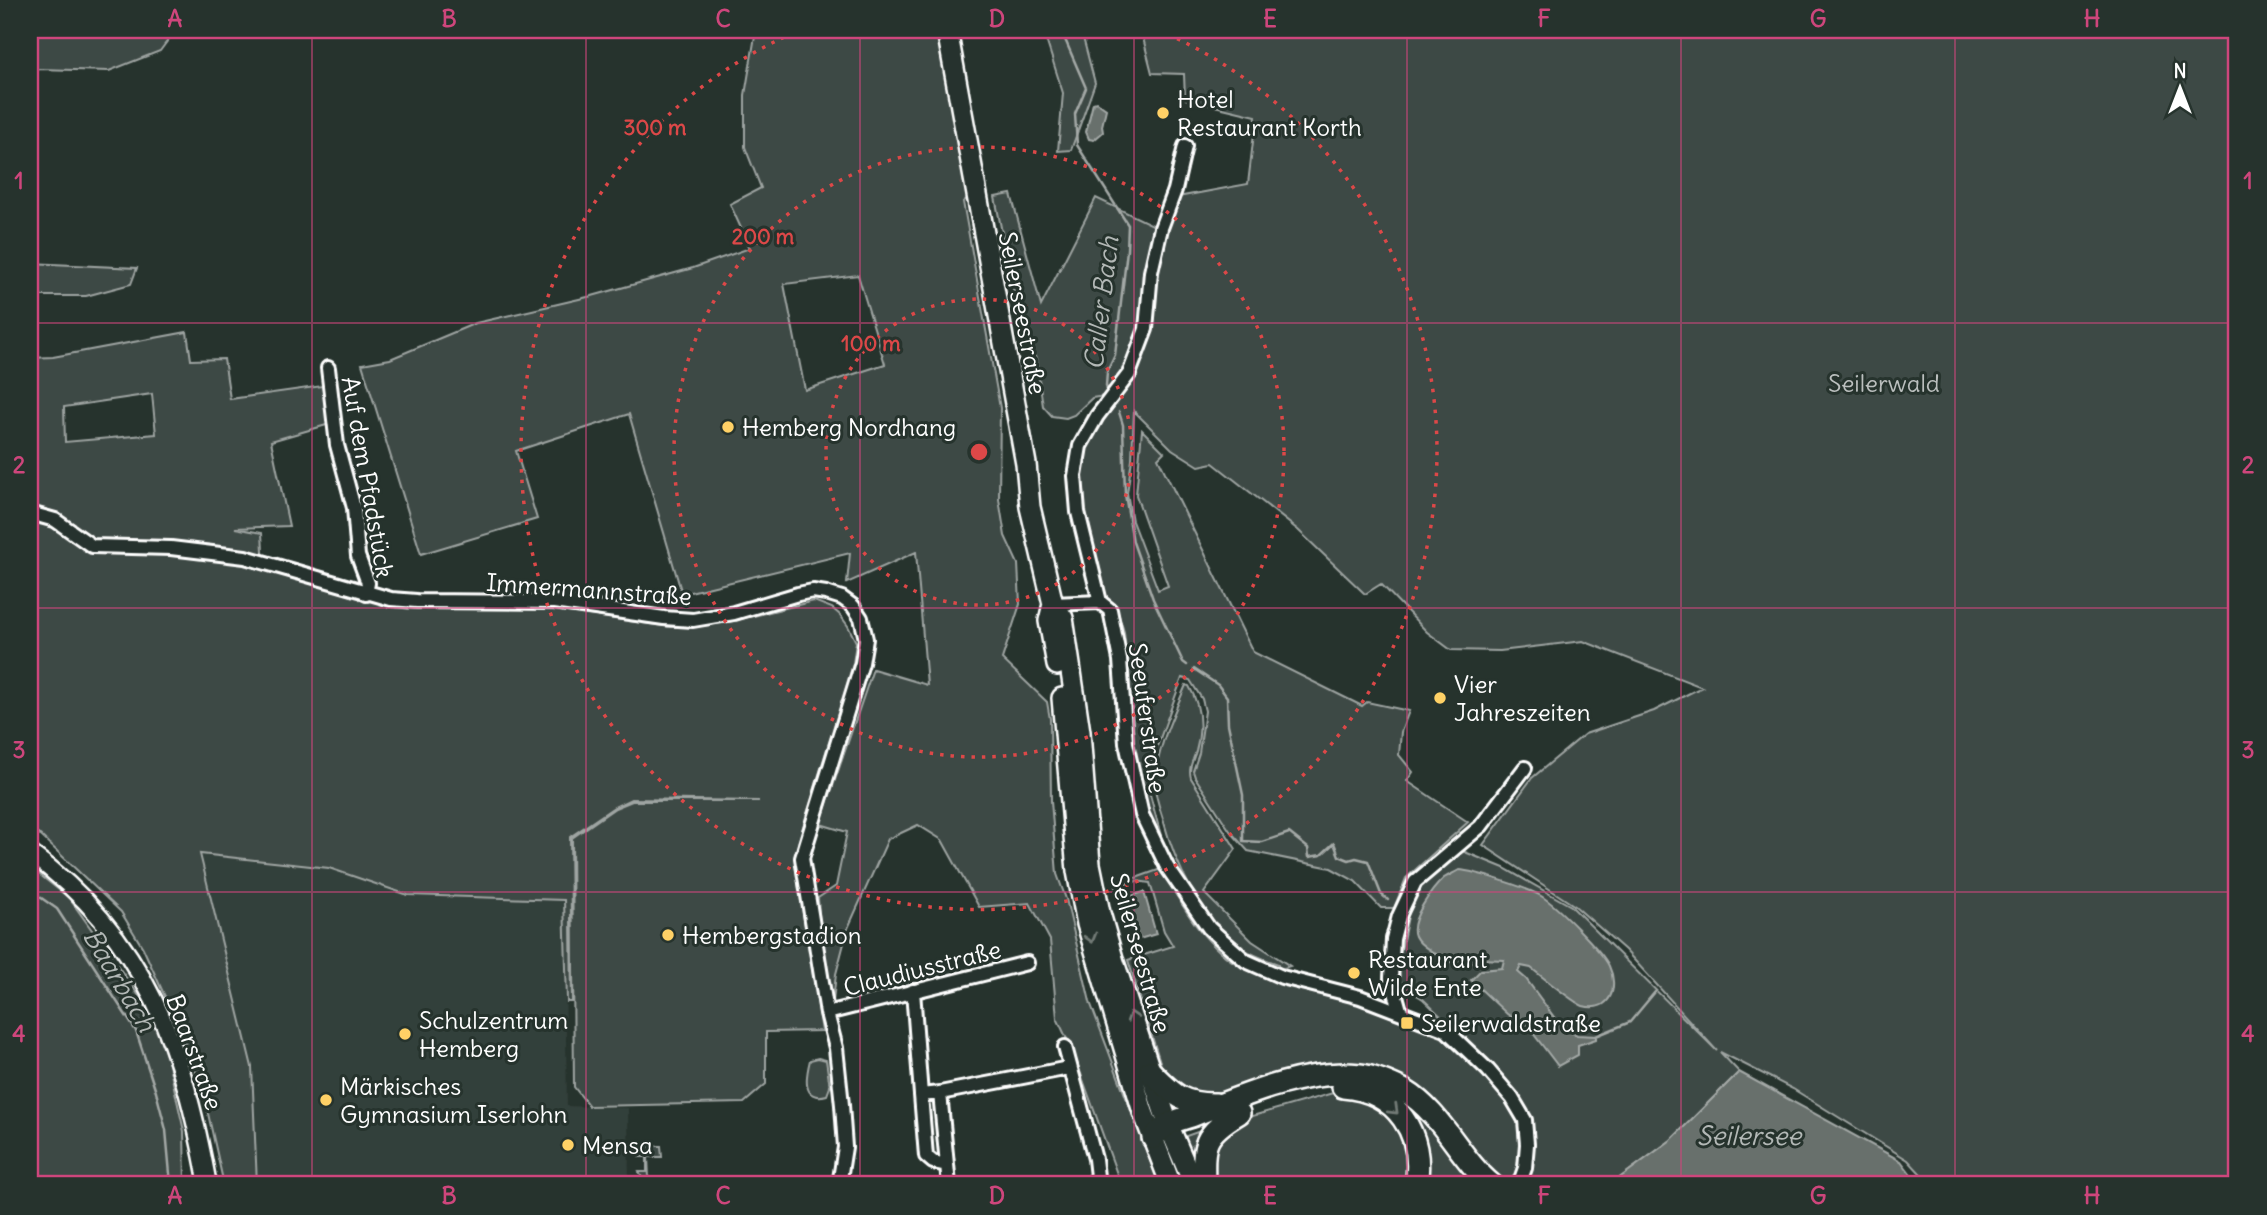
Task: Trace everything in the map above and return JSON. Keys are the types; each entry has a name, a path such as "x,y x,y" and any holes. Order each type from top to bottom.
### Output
{"highway":[{"path":"1150,1071 1173,1094 1186,1102 1230,1108 1337,1087 1368,1092 1395,1109 1407,1123 1415,1140 1419,1160 1416,1185"},
{"path":"1165,1133 1311,1077 1359,1075 1384,1081 1406,1092 1424,1106 1489,1183"},
{"path":"1204,1185 1206,1140 1230,1108"}],"main road":[{"name":"Seilerseestraße","path":"947,30 1026,464 1030,507 1053,604 1063,618 1078,719 1090,863 1114,962 1150,1071 1165,1133 1171,1185"},
{"name":"Seilerseestraße","path":"1053,604 1049,621 1061,691 1080,884 1087,924 1110,1001 1165,1133 1194,1185"},
{"name":"Baarstraße","path":"30,853 68,884 108,926 124,947 158,1005 176,1053 194,1115 208,1185"}],"street":[{"name":"Seeuferstraße","path":"1185,146 1151,272 1146,329 1129,374 1097,416 1080,446 1076,476 1078,512 1100,602 1110,611 1120,660 1126,743 1142,815 1167,867 1209,928 1246,961 1282,977 1400,1010 1446,1030 1488,1070 1512,1098 1525,1120 1525,1168 1520,1185"},
{"name":"Auf dem Pfadstück","path":"328,368 337,445 354,508 358,556 368,583 366,593"},
{"name":"Immermannstraße","path":"30,513 55,520 92,546 172,548 245,557 391,599 554,602 678,619 713,617 813,592 842,598 853,606 861,618 866,639 862,663 802,858 827,1013 836,1048 845,1147 839,1185"},
{"path":"1053,604 1100,602"},
{"path":"1400,1010 1391,978 1393,939 1399,916 1415,882 1481,826 1525,768"},
{"name":"Claudiusstraße","path":"827,1013 1027,963"},
{"path":"914,991 926,1156 933,1162 947,1165"},
{"path":"1065,1047 1095,1159 1098,1185"},
{"path":"921,1095 1069,1068"},
{"path":"940,1093 949,1185"}],"shaded area":[{"name":"Schulzentrum Hemberg","path":"200,854 329,868 408,895 564,900 567,1106 628,1108 629,1185 257,1185 252,1067"}],"green space":[{"path":"30,30 174,32 160,51 109,71 39,69 30,72"},
{"path":"756,30 937,30 968,198 963,202 1000,408 999,499 1005,536 1018,564 1020,604 1002,659 1047,702 1057,874 1066,899 1090,1002 1159,1185 1121,1185 1073,1052 1057,1018 1050,940 1030,903 979,907 942,840 918,825 888,839 848,928 836,974 832,1011 823,975 818,898 836,886 847,832 820,824 873,669 927,685 916,552 847,583 850,553 682,594 629,414 516,451 537,519 421,554 362,364 390,359 476,323 592,296 693,268 750,248 730,204 761,188 745,147 745,95","holes":["858,275 885,364 805,390 784,284"]},
{"path":"1043,30 1081,30 1095,83 1071,150 1058,151 1063,93"},
{"name":"Seilerwald","path":"1141,30 2237,30 2237,1185 1931,1185 1908,1160 1793,1089 1720,1052 1739,1072 1671,1140 1610,1185 1521,1185 1528,1120 1476,1050 1423,999 1404,987 1400,981 1399,960 1415,882 1455,848 1504,868 1571,906 1717,1051 1625,950 1575,906 1483,845 1532,778 1585,734 1654,711 1702,687 1583,641 1500,651 1451,650 1427,632 1381,584 1365,594 1298,530 1213,463 1199,466 1172,449 1134,411 1127,493 1132,521 1158,590 1168,586 1136,495 1142,430 1164,452 1158,458 1253,652 1362,706 1367,702 1409,711 1401,732 1399,755 1413,772 1407,781 1468,822 1406,878 1394,908 1381,908 1355,881 1331,868 1248,851 1230,831 1195,777 1193,771 1199,753 1205,711 1202,699 1190,680 1182,678 1150,766 1149,791 1163,843 1160,845 1136,765 1124,632 1117,609 1104,595 1082,512 1079,477 1084,449 1111,408 1104,396 1092,398 1074,415 1066,418 1052,416 1043,406 1036,359 1020,324 995,197 1011,194 1041,306 1096,198 1165,231 1178,197 1248,184 1256,116 1185,99 1184,74 1152,73"},
{"path":"30,263 137,268 131,284 86,296 30,296"},
{"path":"187,332 191,360 224,359 230,399 322,386 330,424 271,441 289,526 235,528 262,533 264,568 388,605 555,610 670,627 729,622 814,601 832,608 840,615 856,642 853,664 798,843 795,864 822,1031 766,1032 766,1084 744,1103 589,1106 574,1087 572,838 615,808 632,801 759,801 631,799 614,807 570,837 572,1002 567,1002 564,900 408,895 329,868 200,854 252,1067 257,1185 224,1185 203,1091 176,1021 143,948 121,912 40,835 30,829 30,358 53,357","holes":["152,394 156,434 65,442 64,407"]},
{"path":"1186,685 1196,701 1199,717 1196,751 1190,768 1191,778 1236,849 1204,893 1252,941 1290,966 1281,969 1276,982 1397,1016 1440,1034 1464,1051 1494,1083 1517,1119 1522,1143 1514,1185 1508,1185 1483,1164 1418,1089 1391,1072 1366,1065 1341,1065 1207,1098 1172,1085 1161,1065 1128,960 1173,946 1164,931 1150,883 1136,881 1116,885 1161,869 1195,924 1228,959 1272,980 1278,964 1243,949 1212,920 1182,871 1168,836 1156,796 1156,775 1165,735"},
{"path":"30,867 69,898 160,1025 184,1131 185,1185 30,1185"},
{"path":"810,1060 826,1060 830,1087 827,1095 813,1095 807,1086"},
{"path":"1369,1081 1405,1096 1481,1185 1420,1185 1423,1167"},
{"path":"1333,1093 1357,1095 1378,1103 1405,1136 1409,1160 1407,1185 1214,1185 1216,1141 1235,1121"},
{"path":"1203,1130 1199,1175 1184,1138"},
{"path":"647,1146 661,1146 662,1157 648,1157 649,1178 642,1178 639,1172 647,1172 647,1157 639,1157 639,1154"}],"water":[{"path":"1096,102 1106,109 1103,132 1094,140 1089,139 1086,132 1093,103"},
{"path":"1459,870 1501,880 1541,896 1578,929 1605,959 1612,974 1613,990 1606,1002 1600,1006 1579,1004 1531,968 1521,966 1518,972 1562,1028 1577,1035 1596,1036 1596,1039 1578,1045 1578,1055 1558,1066 1529,1028 1507,1014 1471,980 1481,970 1502,968 1504,960 1480,959 1461,967 1442,958 1418,941 1414,930 1418,914 1444,878"},
{"path":"1144,892 1156,934 1136,940 1124,898"},
{"name":"Seilersee","path":"1739,1072 1901,1161 1919,1185 1610,1185 1671,1140"}],"waterway":[{"name":"Caller Bach","path":"1061,30 1086,88 1075,114 1077,145 1128,225 1115,355 1107,372 1108,392"},
{"name":"Caller Bach","path":"1119,412 1123,425 1125,494 1133,542 1153,599 1183,662 1187,665"},
{"name":"Caller Bach","path":"1194,669 1218,685 1227,697 1228,724 1243,795 1243,841 1262,842 1289,833 1308,848 1309,857 1321,855 1334,843 1339,856 1349,860 1356,858 1368,861 1381,894 1388,900"},
{"name":"Baarbach","path":"30,890 57,909 136,1031 166,1130 171,1185"},
{"name":"Caller Bach","path":"1596,1036 1630,1022 1655,992"}],"place":[{"name":"Hotel Restaurant Korth","path":"1163,113"},
{"name":"Hemberg Nordhang","path":"728,427"},
{"name":"Vier Jahreszeiten","path":"1440,698"},
{"name":"Hembergstadion","path":"668,935"},
{"name":"Restaurant Wilde Ente","path":"1354,973"},
{"name":"Seilerwaldstraße","path":"1407,1023"},
{"name":"Schulzentrum Hemberg","path":"405,1034"},
{"name":"Märkisches Gymnasium Iserlohn","path":"326,1100"},
{"name":"Mensa","path":"568,1145"}]}
